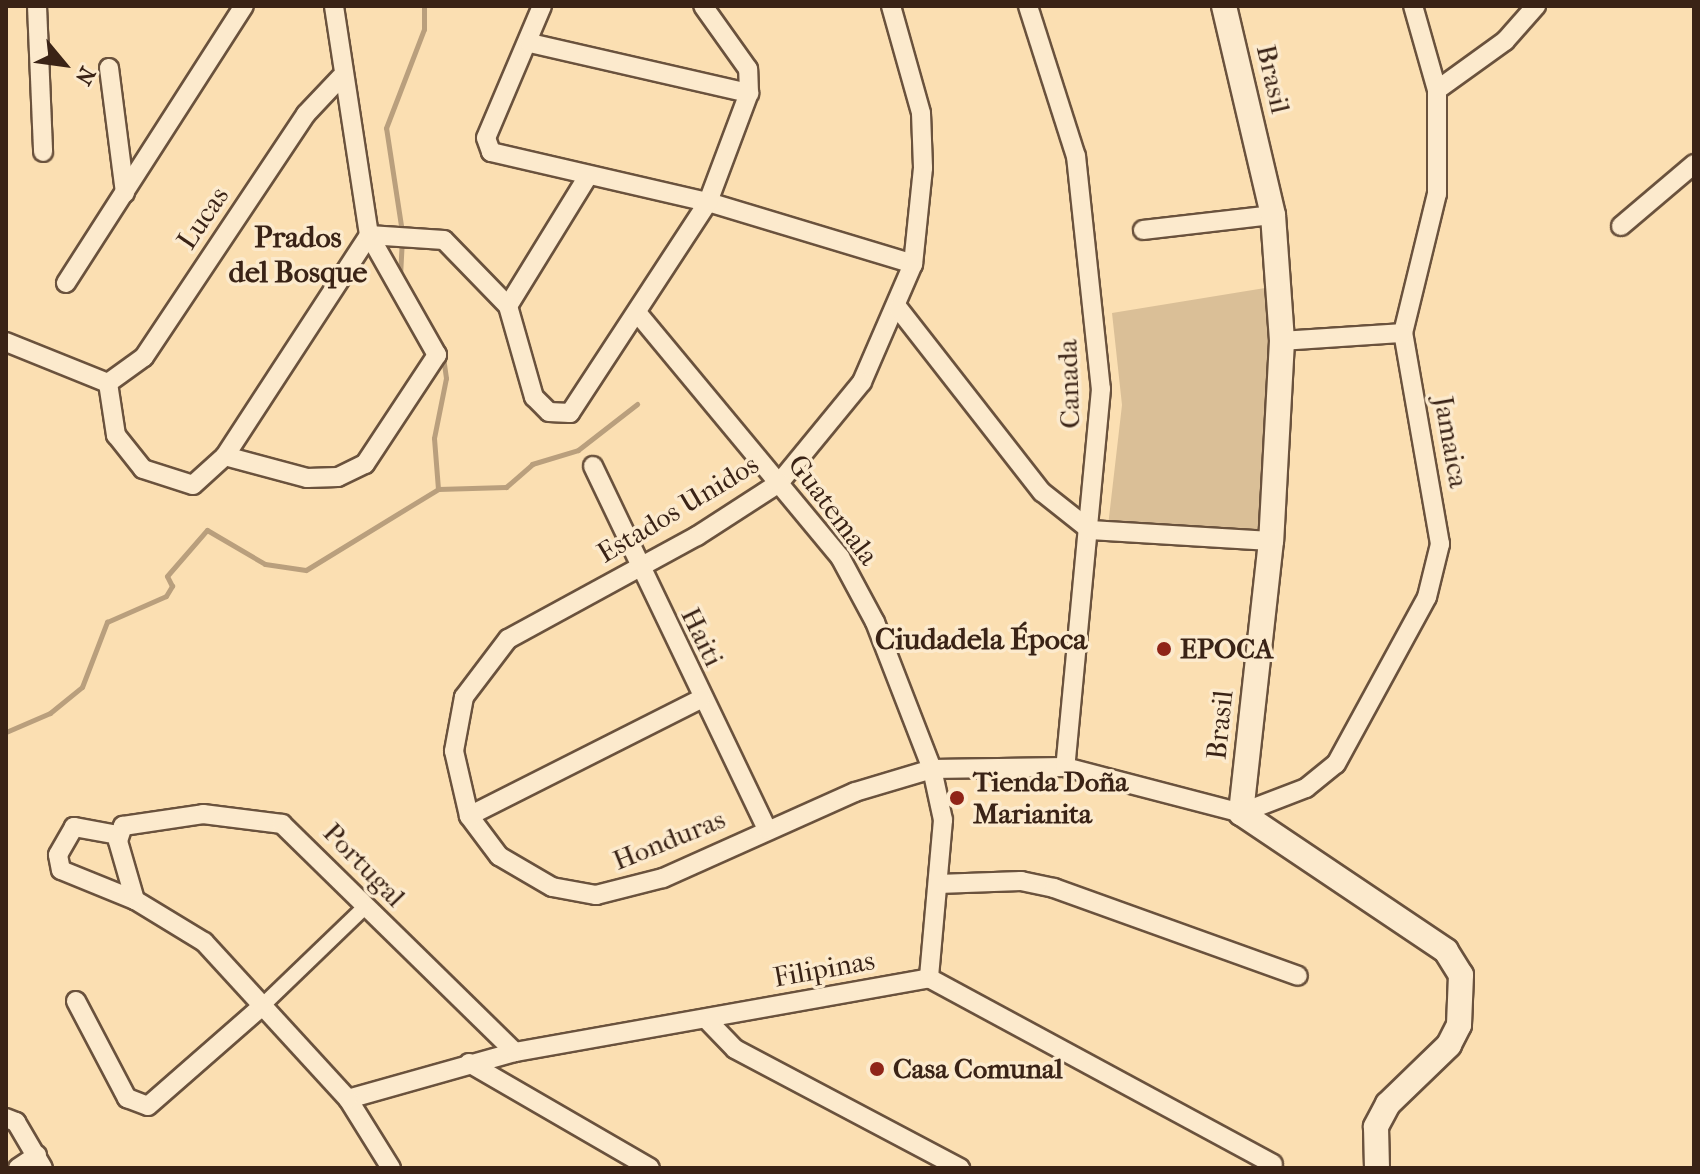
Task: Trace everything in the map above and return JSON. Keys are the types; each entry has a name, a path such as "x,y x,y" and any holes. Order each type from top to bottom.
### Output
{"street":[{"path":"37,6 43,152"},
{"path":"66,283 244,6"},
{"path":"225,456 307,478 338,477 365,464 437,355 369,235 340,78 334,6"},
{"path":"542,6 530,43 491,125 491,152 708,202 913,264"},
{"path":"369,235 393,234 444,240 508,306 534,397 549,412 570,413 639,315 708,202 749,93 748,69 703,6"},
{"name":"Estados Unidos","path":"464,697 508,639 779,483 862,382 898,308 913,264 921,113 891,6"},
{"name":"Canada","path":"1028,6 1064,103 1086,241 1101,389 1090,530 1065,767"},
{"name":"Brasil","path":"1224,6 1273,215 1282,341 1271,541 1241,813"},
{"name":"Jamaica","path":"1241,813 1306,788 1336,764 1437,568 1429,469 1403,333 1437,194 1437,90 1413,6"},
{"path":"1437,90 1505,41 1536,6"},
{"path":"530,43 749,93"},
{"path":"109,68 125,193"},
{"name":"Lucas","path":"108,383 144,357 306,114 340,78"},
{"path":"1621,226 1694,164"},
{"path":"508,306 588,176"},
{"path":"1143,230 1273,215"},
{"path":"6,342 108,383 116,435 143,469 193,485 225,456 369,235"},
{"path":"898,308 1042,492 1090,530 1271,541"},
{"name":"Guatemala","path":"639,315 840,557 875,622 932,769 943,820 929,978"},
{"path":"1282,341 1403,333"},
{"name":"Haiti","path":"593,466 637,567 767,829"},
{"name":"Honduras","path":"464,697 454,751 469,816 515,869 552,887 596,895 663,878 767,829 932,769 1065,767 1241,813"},
{"path":"469,816 701,699"},
{"path":"1241,813 1446,951 1461,975 1459,1025 1449,1045 1388,1104 1376,1127 1377,1168"},
{"name":"Portugal","path":"118,835 130,819 269,819 294,833 365,907 515,1052"},
{"path":"135,900 118,835 74,827 60,846 61,870 135,900 204,942 348,1099 391,1168"},
{"path":"938,884 1021,881 1054,888 1298,976"},
{"path":"76,1001 127,1098 148,1106 261,1007 365,907"},
{"path":"929,978 1273,1164"},
{"name":"Filipinas","path":"348,1099 515,1052 929,978"},
{"path":"707,1020 735,1049 960,1168"},
{"path":"469,1063 650,1168"},
{"path":"6,1118 40,1161 18,1168"}],"shaded area":[{"path":"1265,288 1273,344 1258,535 1108,526 1122,405 1112,313"}],"waterway":[{"path":"402,232 386,128 424,29 424,6"},
{"path":"400,276 402,242"},
{"path":"6,732 50,713 82,687 107,622 166,596 172,586 167,576 207,530 265,564 306,570 438,489 434,438 446,378 441,344"},
{"path":"438,489 506,487 532,464 578,450 637,404"}],"place":[{"name":"EPOCA","path":"1164,649"},
{"name":"Tienda Doña Marianita","path":"957,798"},
{"name":"Casa Comunal","path":"877,1069"}],"district":[{"name":"Prados del Bosque","path":"298,255"},
{"name":"Ciudadela Época","path":"981,640"}]}
